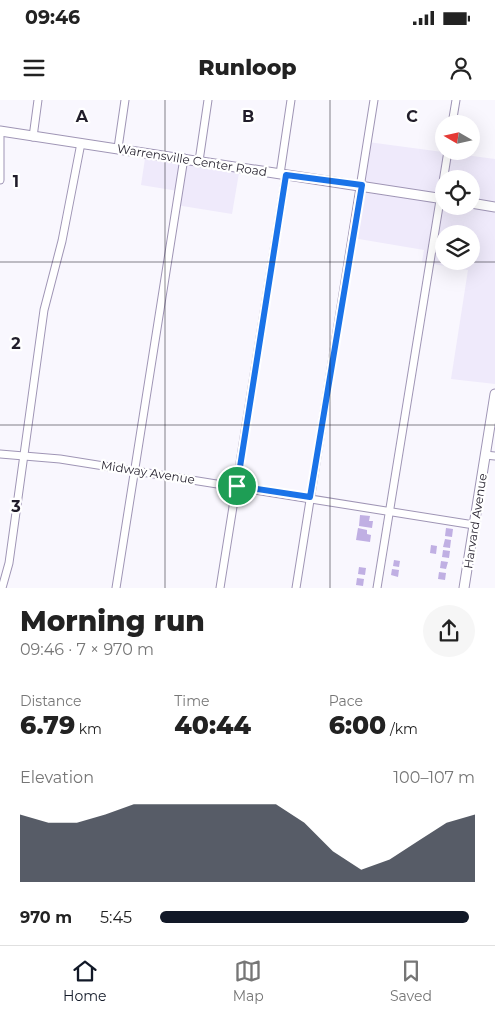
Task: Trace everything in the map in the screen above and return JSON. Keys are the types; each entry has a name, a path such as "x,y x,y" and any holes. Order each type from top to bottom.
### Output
{"main road":[{"name":"Warrensville Center Road","path":"0,132 118,148 435,197"},
{"path":"480,204 495,207"},
{"name":"Harvard Avenue","path":"464,588 495,394"}],"street":[{"path":"33,137 38,100"},
{"path":"118,148 125,100"},
{"path":"199,161 208,100"},
{"path":"220,588 283,174 291,100"},
{"path":"296,588 362,185 374,100"},
{"path":"454,115 456,100"},
{"path":"0,132 0,180"},
{"path":"2,588 9,563 44,310 62,241 81,143"},
{"path":"116,588 184,158"},
{"path":"377,588 439,215"},
{"name":"Midway Avenue","path":"0,454 25,455 135,470 474,525"},
{"path":"485,455 495,456"}],"shaded area":[{"path":"368,142 435,151 435,160 480,160 480,157 495,159 495,384 451,379 468,270 480,270 480,225 435,225 435,264 422,262 424,250 353,238"},
{"path":"146,152 240,167 232,214 176,205 178,191 141,185"}],"building":[{"path":"360,515 370,516 369,521 373,521 372,528 359,526"},
{"path":"358,528 367,530 367,534 371,535 370,542 356,540"},
{"path":"446,528 453,529 452,537 445,536"},
{"path":"445,539 451,540 450,548 443,547"},
{"path":"431,545 437,546 436,554 430,553"},
{"path":"443,550 450,551 449,558 442,557"},
{"path":"394,560 400,561 399,567 393,566"},
{"path":"441,561 448,562 446,569 440,568"},
{"path":"359,567 366,568 365,575 358,574"},
{"path":"392,569 399,570 398,577 391,575"},
{"path":"439,572 446,573 445,580 438,579"},
{"path":"357,578 364,579 363,586 356,585"}],"route":[{"path":"286,175 362,185 310,497 237,486 286,175"}]}
